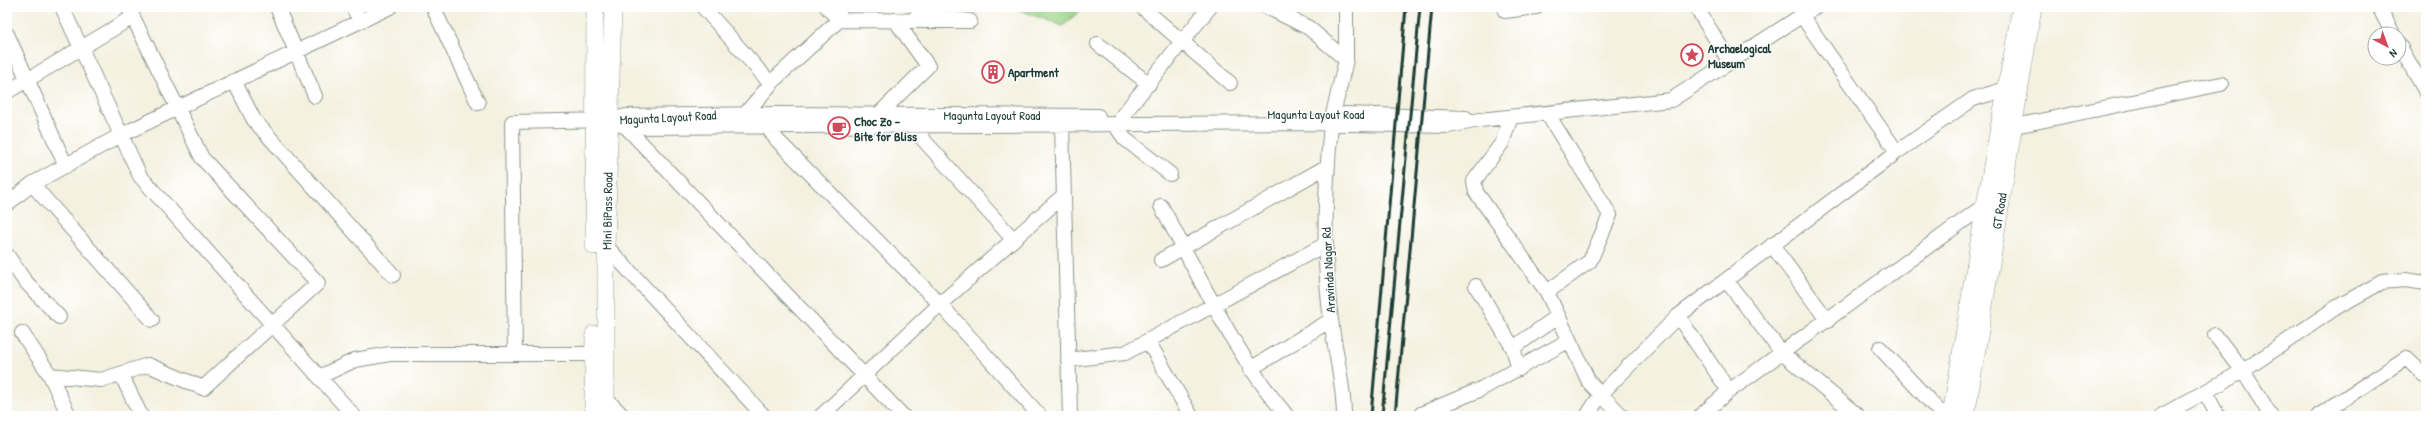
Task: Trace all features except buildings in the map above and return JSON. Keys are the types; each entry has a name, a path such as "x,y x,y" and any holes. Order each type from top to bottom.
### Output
{"main road":[{"path":"593,416 602,120 595,7"},
{"name":"Mini BiPass Road","path":"606,408 606,246 602,120 613,7"},
{"path":"1950,416 1985,205 2007,125 2006,89 2021,7"},
{"name":"GT Road","path":"1966,416 2007,125 2033,7"}],"street":[{"path":"62,7 140,176 270,324 354,416"},
{"path":"277,7 315,96"},
{"path":"353,7 360,21"},
{"path":"7,204 32,184 121,135 390,7"},
{"path":"433,7 478,103"},
{"path":"703,7 772,84"},
{"path":"827,7 839,13 895,20 970,21 917,15"},
{"path":"1142,7 1230,83"},
{"path":"1170,174 1125,139 1118,120 1149,84 1210,7"},
{"path":"1267,7 1309,28 1346,60"},
{"name":"Aravinda Nagar Rd","path":"1344,416 1344,393 1330,320 1326,244 1326,167 1332,119 1346,60 1346,7"},
{"path":"1505,7 1505,11 1536,7"},
{"path":"1696,7 1730,62"},
{"name":"Magunta Layout Road","path":"602,120 626,116 745,114 879,114 1118,120 1332,119 1452,116 1480,120 1672,100 1815,7"},
{"path":"2379,7 2389,26"},
{"path":"7,92 81,48 130,12 202,158 318,283 270,324 203,388 148,365 101,380 50,375"},
{"path":"745,114 839,13"},
{"path":"1802,16 1897,152"},
{"path":"879,114 928,66 895,20"},
{"path":"7,34 66,166"},
{"path":"1098,44 1149,84"},
{"path":"2407,59 2426,92"},
{"path":"234,81 254,120 393,276"},
{"path":"2007,125 2221,84"},
{"path":"1587,416 1601,394 1678,316 1897,152 1973,98 2006,89"},
{"path":"1547,113 1610,215 1590,261 1547,292"},
{"path":"1511,117 1502,143 1477,174 1474,185 1479,198 1547,292 1568,341 1589,382 1622,416"},
{"path":"515,354 512,122 602,120"},
{"name":"Magunta Layout Road","path":"602,120 626,127 766,125 1062,125 1118,120"},
{"path":"766,125 778,140 940,304 1040,416"},
{"path":"912,125 920,136 1013,239"},
{"path":"1062,125 1070,416"},
{"path":"626,127 903,416"},
{"path":"1161,260 1183,246 1326,167"},
{"path":"32,184 152,320"},
{"path":"821,416 940,304 1064,195"},
{"path":"1700,416 1729,391 1828,321 1985,205"},
{"path":"1161,206 1213,305 1250,369 1286,416"},
{"path":"1068,360 1118,355 1148,341 1326,244"},
{"path":"1772,245 1828,321"},
{"path":"606,246 764,416"},
{"path":"7,255 24,280 59,317"},
{"path":"1726,280 1782,353 1858,416"},
{"path":"2163,416 2243,371 2337,307 2382,282 2405,280 2426,282"},
{"path":"1476,286 1513,348 1519,369"},
{"path":"1513,348 1558,316"},
{"path":"1678,316 1729,391"},
{"path":"1250,369 1330,320"},
{"path":"22,333 50,375 69,416"},
{"path":"2215,335 2243,371 2270,416"},
{"path":"1148,341 1191,416"},
{"path":"1421,414 1479,390 1568,341"},
{"path":"1880,348 1938,410 1950,416"},
{"path":"319,377 355,360 390,354 594,354"},
{"path":"2318,416 2406,358 2426,377"},
{"path":"121,374 141,416"},
{"path":"2204,392 2218,416"},
{"path":"606,408 623,416"}],"green space":[{"path":"1011,7 1084,7 1063,26"}],"railway":[{"path":"1371,416 1406,7"},
{"path":"1382,416 1420,7"},
{"path":"1395,416 1432,7"}],"place":[{"name":"Archaelogical Museum","path":"1692,55"},
{"name":"Apartment","path":"993,72"},
{"name":"Choc Zo – Bite for Bliss","path":"839,128"}]}
